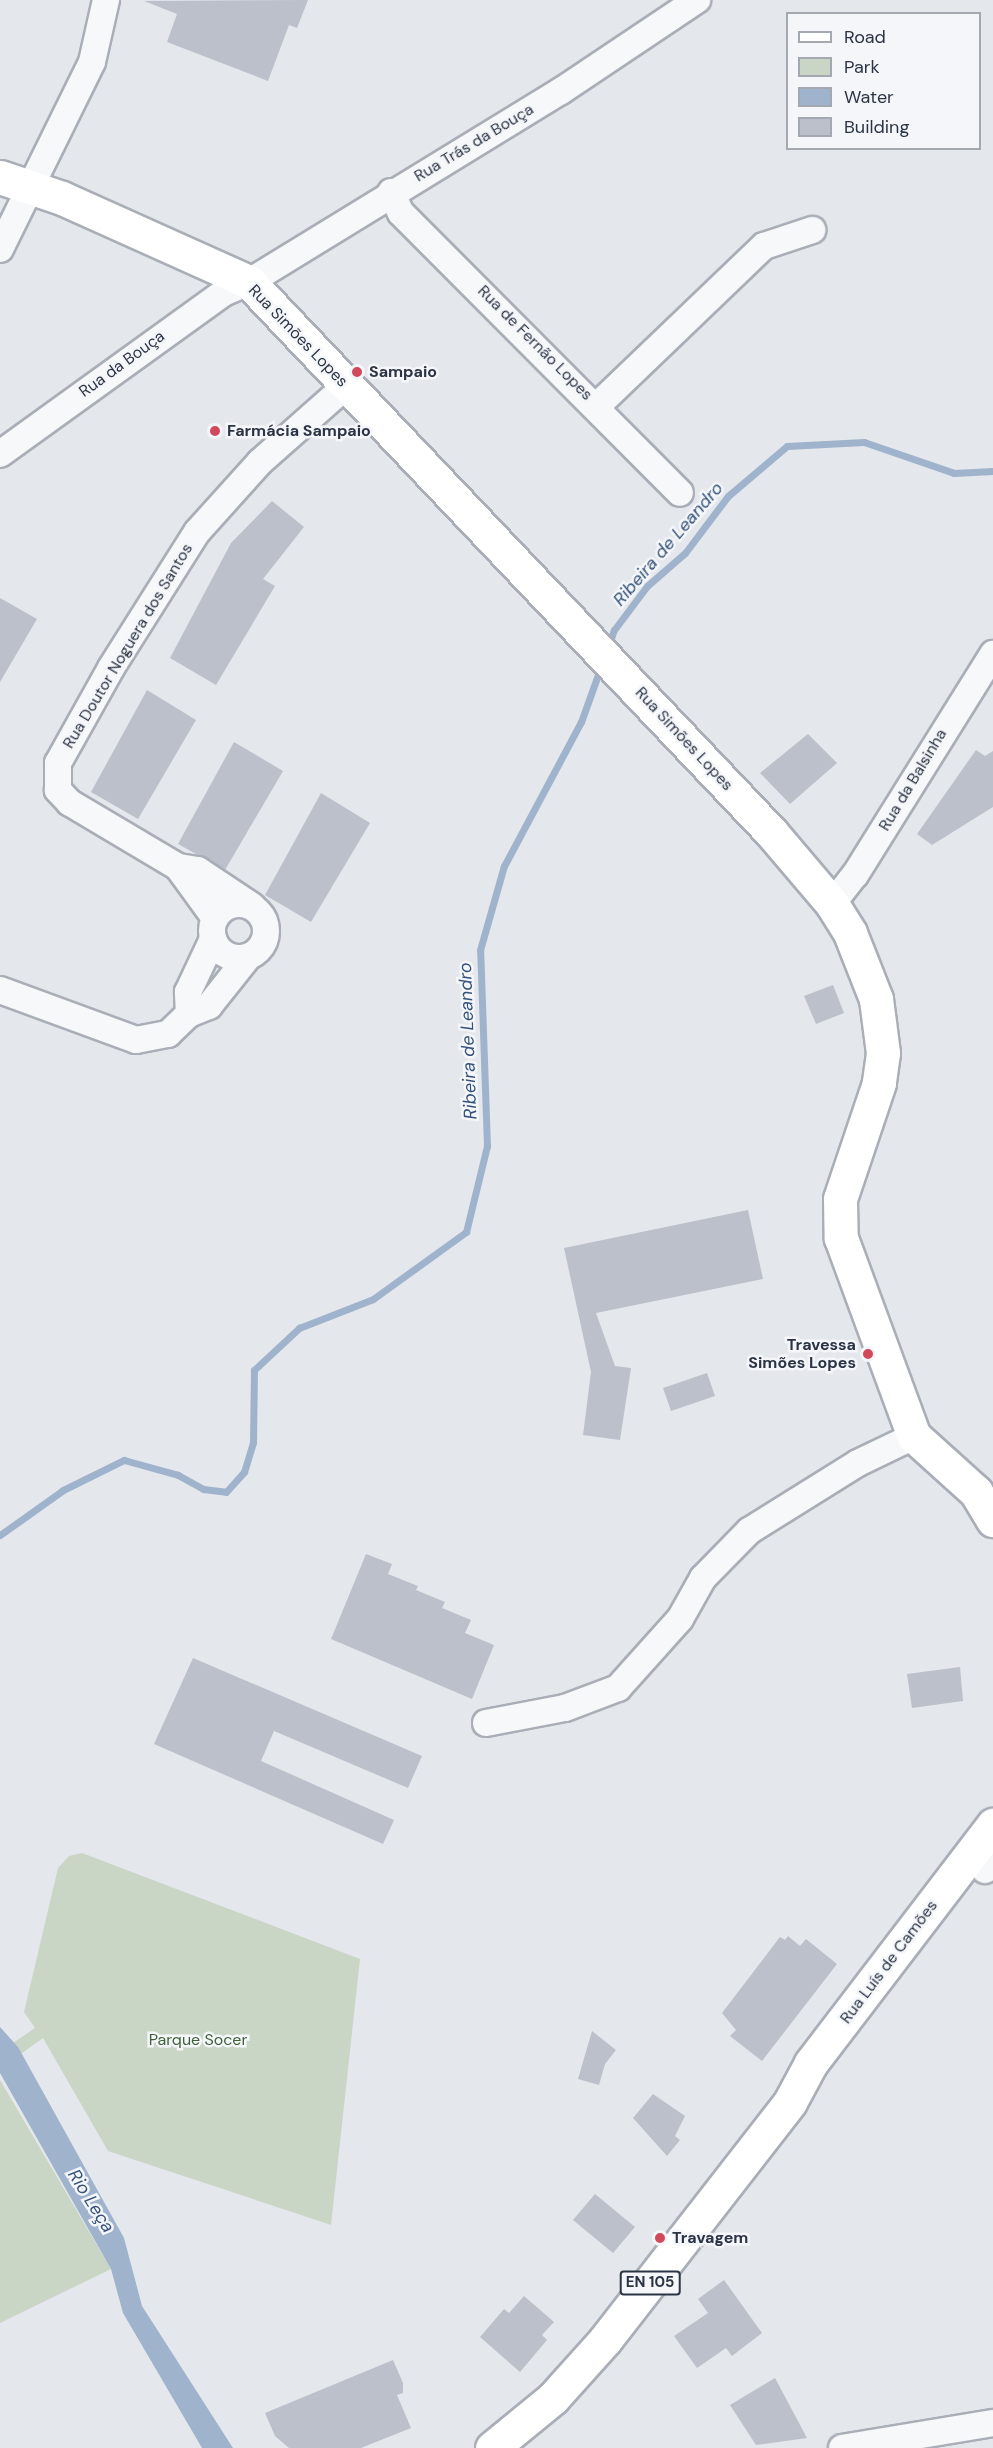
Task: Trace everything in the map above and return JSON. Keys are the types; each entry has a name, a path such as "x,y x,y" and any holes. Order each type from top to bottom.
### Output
{"street":[{"path":"0,249 92,62 106,0"},
{"name":"Rua Trás da Bouça","path":"249,282 391,192 561,91 697,0"},
{"name":"Rua Simões Lopes","path":"0,177 32,188 249,282 594,643 771,832 832,904 850,933 876,999 883,1053 879,1083 837,1217 914,1436 976,1492 993,1520"},
{"name":"Rua de Fernão Lopes","path":"391,192 401,213 597,406 680,493"},
{"path":"597,406 764,246 812,230"},
{"name":"Rua da Bouça","path":"0,454 223,293 249,282"},
{"name":"Rua Doutor Noguera dos Santos","path":"0,990 136,1040 168,1034 189,1014 209,1006 266,938 265,920 252,906 198,870 178,867 70,803 58,790 58,763 111,668 198,532 260,462 346,386"},
{"name":"Rua da Balsinha","path":"832,904 855,875 993,654"},
{"name":"Rua Doutor Noguera dos Santos","path":"178,867 214,929 223,953 248,957"},
{"path":"189,1014 188,992 214,929 227,906 252,906"},
{"path":"486,1723 565,1708 618,1688 680,1619 703,1578 749,1531 858,1463 914,1436"},
{"name":"Rua Luís de Camões","path":"790,2102 824,2074 990,1845"},
{"name":"Rua Luís de Camões","path":"502,2445 553,2398 605,2340 790,2102 811,2063 990,1845"},
{"path":"842,2448 928,2442 992,2422"}],"green space":[{"name":"Parque Socer","path":"82,1853 360,1959 331,2225 108,2151 43,2038 0,2069 0,2052 35,2028 24,2012 58,1868 69,1856"},
{"path":"0,2080 111,2269 0,2323"}],"water":[{"name":"Rio Leça","path":"0,2027 18,2047 124,2238 142,2306 233,2448 202,2448 123,2313 111,2269 0,2073"}],"building":[{"path":"308,0 297,28 289,25 268,81 167,42 177,14 144,1"},
{"path":"272,501 304,527 263,579 275,586 216,685 170,658 231,543"},
{"path":"0,598 37,619 0,682"},
{"path":"147,690 196,720 138,819 91,792"},
{"path":"808,734 837,763 790,804 760,773"},
{"path":"234,742 283,771 225,870 178,844"},
{"path":"976,750 985,756 993,751 993,807 932,845 917,834"},
{"path":"321,793 370,823 311,922 265,895"},
{"path":"833,985 844,1013 816,1024 804,996"},
{"path":"748,1210 763,1279 596,1313 615,1366 631,1368 620,1440 583,1435 591,1372 564,1248"},
{"path":"707,1373 715,1396 671,1411 663,1388"},
{"path":"366,1554 392,1564 388,1574 418,1586 416,1590 445,1602 442,1608 471,1620 465,1633 494,1645 472,1699 331,1639"},
{"path":"193,1658 422,1756 408,1788 274,1731 261,1761 394,1820 383,1844 154,1744"},
{"path":"960,1667 963,1701 912,1708 907,1674"},
{"path":"788,1936 800,1946 806,1939 837,1964 762,2061 730,2036 736,2030 722,2013 780,1937 785,1940"},
{"path":"592,2031 616,2050 605,2064 599,2085 578,2079"},
{"path":"653,2094 685,2116 675,2136 680,2140 667,2156 633,2118"},
{"path":"595,2194 635,2227 613,2253 573,2220"},
{"path":"724,2280 762,2333 732,2356 726,2348 697,2368 674,2336 708,2313 698,2299"},
{"path":"524,2296 554,2322 542,2335 547,2340 520,2372 480,2337 504,2309 509,2313"},
{"path":"393,2360 403,2383 403,2393 397,2395 411,2428 361,2448 289,2448 275,2436 265,2413"},
{"path":"775,2378 807,2438 756,2445 730,2405"}],"waterway":[{"name":"Ribeira de Leandro","path":"608,647 614,630 647,586 685,553 728,496 787,446 864,442 954,473 993,471"},
{"name":"Ribeira de Leandro","path":"0,1535 63,1490 124,1460 178,1475 203,1489 226,1492 244,1472 253,1442 254,1370 299,1328 373,1299 466,1232 487,1146 480,950 504,866 581,722 601,666"}],"place":[{"name":"Sampaio","path":"357,372"},
{"name":"Farmácia Sampaio","path":"215,431"},
{"name":"Travessa Simões Lopes","path":"868,1354"},
{"name":"Travagem","path":"660,2238"}]}
